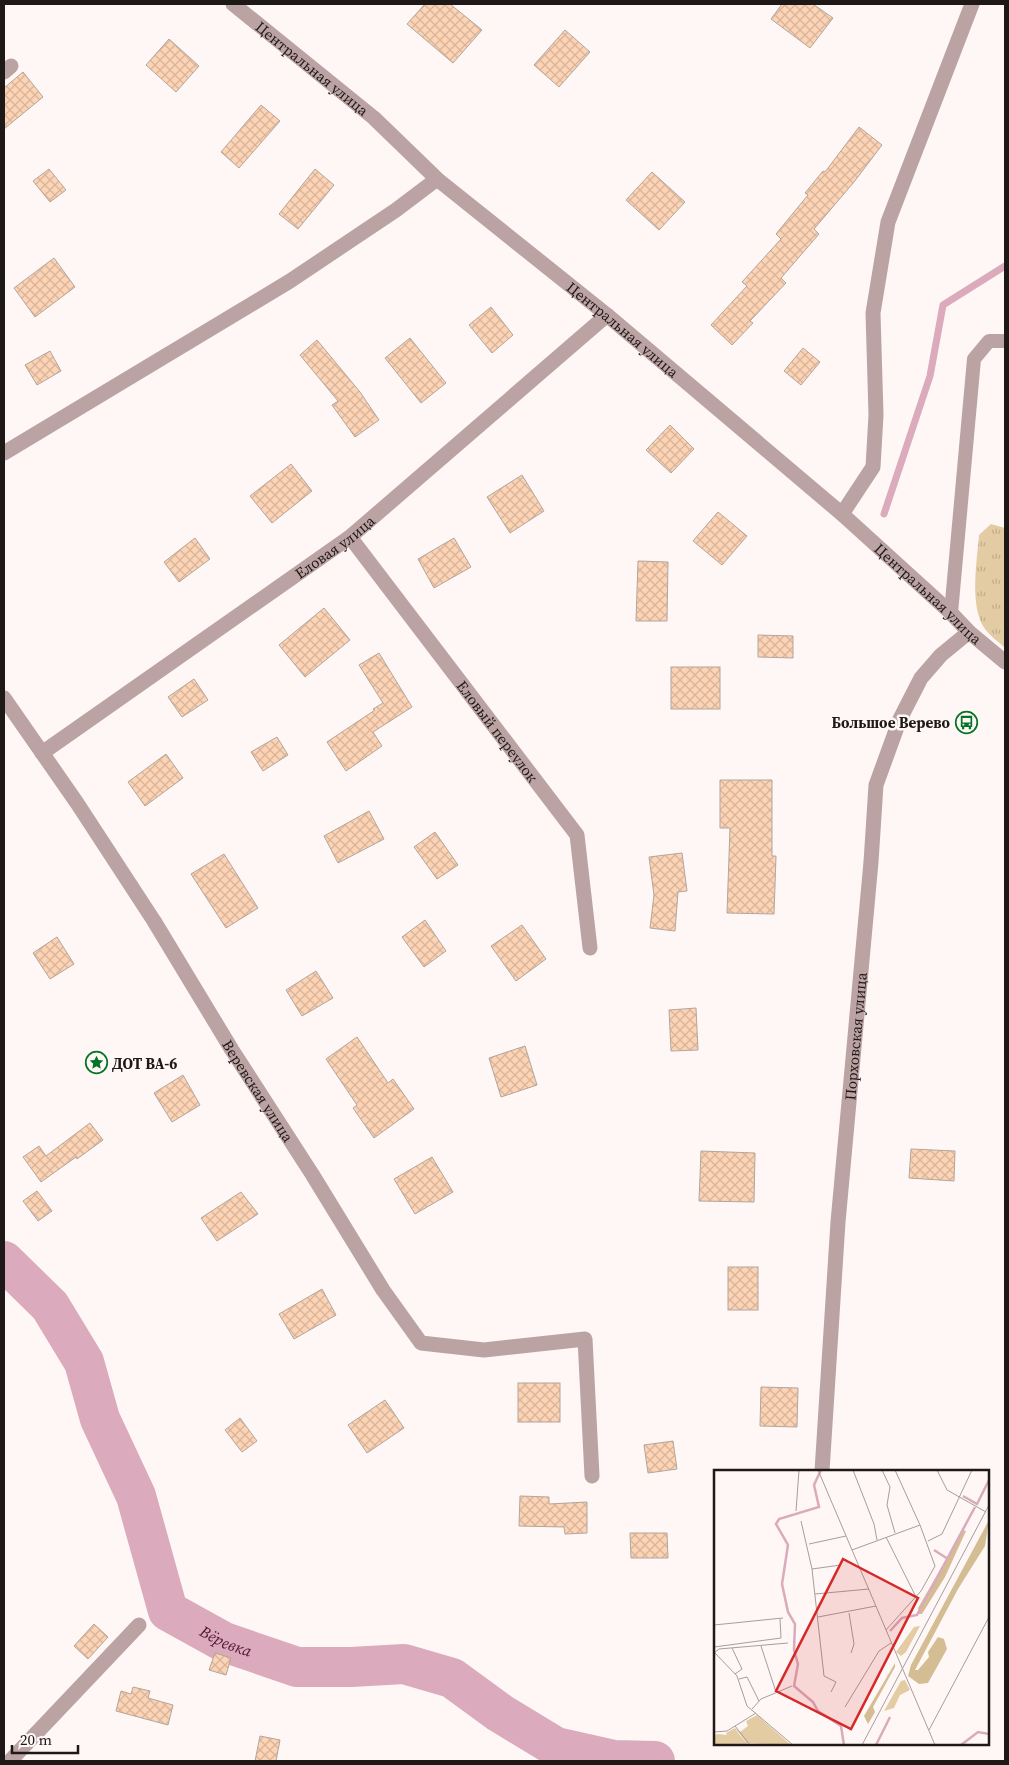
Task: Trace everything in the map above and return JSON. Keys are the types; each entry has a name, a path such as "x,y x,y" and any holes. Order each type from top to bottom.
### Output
{"street":[{"name":"Центральная улица","path":"233,4 374,118 437,179 607,315 842,514 951,613 969,632 1005,662"},
{"path":"842,514 874,467 876,415 873,313 888,222 972,4"},
{"path":"4,453 290,281 396,210 437,179"},
{"name":"Еловая улица","path":"42,753 350,537 607,315"},
{"name":"Еловый переулок","path":"350,537 577,835 590,948"},
{"name":"Порховская улица","path":"822,1470 838,1222 871,862 876,785 900,719 921,678 941,655 969,632"},
{"name":"Веревская улица","path":"4,698 154,921 232,1050 383,1290 421,1343 484,1350 585,1339 592,1476"},
{"path":"10,1761 139,1624"}],"lane":[{"path":"951,613 974,359 990,340 1005,341"}],"green space":[{"path":"991,524 1005,528 1005,648 985,629 977,608 975,584 979,535"}],"building":[{"path":"425,4 450,4 482,30 453,63 407,24"},
{"path":"782,4 813,4 833,18 810,48 771,19"},
{"path":"565,30 590,52 559,87 534,65"},
{"path":"169,39 199,66 176,92 146,65"},
{"path":"23,72 43,97 4,129 4,88"},
{"path":"261,105 280,121 239,168 221,152"},
{"path":"859,127 882,145 854,182 814,229 819,234 781,278 786,283 750,321 753,323 732,345 711,325 747,286 742,282 781,239 776,234 808,195 805,193 823,171 825,172"},
{"path":"49,169 66,190 50,202 33,181"},
{"path":"315,169 334,185 298,229 279,214"},
{"path":"652,172 685,202 659,230 626,200"},
{"path":"54,258 75,287 35,317 14,288"},
{"path":"491,307 513,335 492,353 469,325"},
{"path":"410,338 446,383 421,403 385,358"},
{"path":"317,340 360,392 379,420 355,437 332,405 338,401 300,355"},
{"path":"803,348 820,362 801,385 784,371"},
{"path":"50,351 61,371 37,385 25,365"},
{"path":"670,425 694,449 671,473 646,450"},
{"path":"291,464 312,491 272,523 250,496"},
{"path":"522,475 544,511 510,533 487,497"},
{"path":"718,512 747,536 722,565 693,541"},
{"path":"195,538 210,559 179,582 164,562"},
{"path":"454,538 471,567 434,588 418,559"},
{"path":"638,561 668,562 667,621 636,621"},
{"path":"324,608 350,640 305,677 279,645"},
{"path":"758,635 793,636 793,658 758,657"},
{"path":"379,653 412,707 373,732 382,746 346,771 327,742 383,703 359,665"},
{"path":"671,667 720,667 720,709 671,709"},
{"path":"194,679 208,700 182,717 168,697"},
{"path":"277,737 288,755 263,771 251,752"},
{"path":"166,754 183,778 145,806 128,782"},
{"path":"720,780 772,780 772,856 776,856 774,914 727,913 730,828 720,828"},
{"path":"369,811 384,839 338,863 324,836"},
{"path":"435,832 458,865 437,879 414,847"},
{"path":"682,853 687,891 678,892 675,931 650,928 654,895 649,857"},
{"path":"224,854 258,908 226,928 191,874"},
{"path":"425,920 446,951 424,967 402,937"},
{"path":"522,925 546,959 516,981 491,946"},
{"path":"57,937 74,964 50,979 33,953"},
{"path":"316,971 333,998 302,1016 286,990"},
{"path":"696,1008 698,1050 671,1051 669,1010"},
{"path":"357,1037 388,1083 393,1079 414,1109 374,1138 353,1108 357,1105 326,1059"},
{"path":"525,1046 537,1085 501,1097 489,1058"},
{"path":"183,1075 200,1105 172,1122 154,1093"},
{"path":"90,1123 103,1140 41,1182 23,1157 39,1146 46,1156"},
{"path":"911,1149 955,1151 954,1181 909,1178"},
{"path":"701,1151 755,1153 754,1202 699,1201"},
{"path":"432,1157 453,1192 415,1214 394,1179"},
{"path":"37,1191 52,1211 38,1221 23,1201"},
{"path":"241,1192 258,1214 217,1241 201,1218"},
{"path":"728,1267 758,1267 758,1310 728,1310"},
{"path":"322,1289 336,1315 294,1339 279,1314"},
{"path":"518,1383 560,1383 560,1422 518,1422"},
{"path":"761,1387 798,1388 797,1427 760,1426"},
{"path":"385,1400 404,1428 367,1453 348,1425"},
{"path":"240,1418 257,1441 242,1452 225,1430"},
{"path":"673,1441 677,1469 648,1473 644,1445"},
{"path":"520,1496 549,1497 549,1504 587,1502 587,1533 565,1534 564,1527 519,1526"},
{"path":"630,1533 667,1533 668,1558 631,1558"},
{"path":"94,1624 108,1637 88,1659 74,1646"},
{"path":"215,1653 231,1658 226,1675 209,1670"},
{"path":"133,1687 150,1691 148,1698 173,1705 168,1725 116,1711 121,1691 131,1694"},
{"path":"260,1736 280,1740 276,1761 255,1761"}],"waterway":[{"path":"884,514 930,376 943,305 1005,266"},
{"name":"Вёревка","path":"4,1261 50,1306 84,1362 100,1419 136,1496 168,1611 224,1642 297,1667 351,1667 404,1664 452,1678 500,1713 556,1747 614,1760 655,1761"}],"place":[{"name":"Большое Верево","path":"966,722"},
{"name":"ДОТ ВА-6","path":"96,1063"}]}
